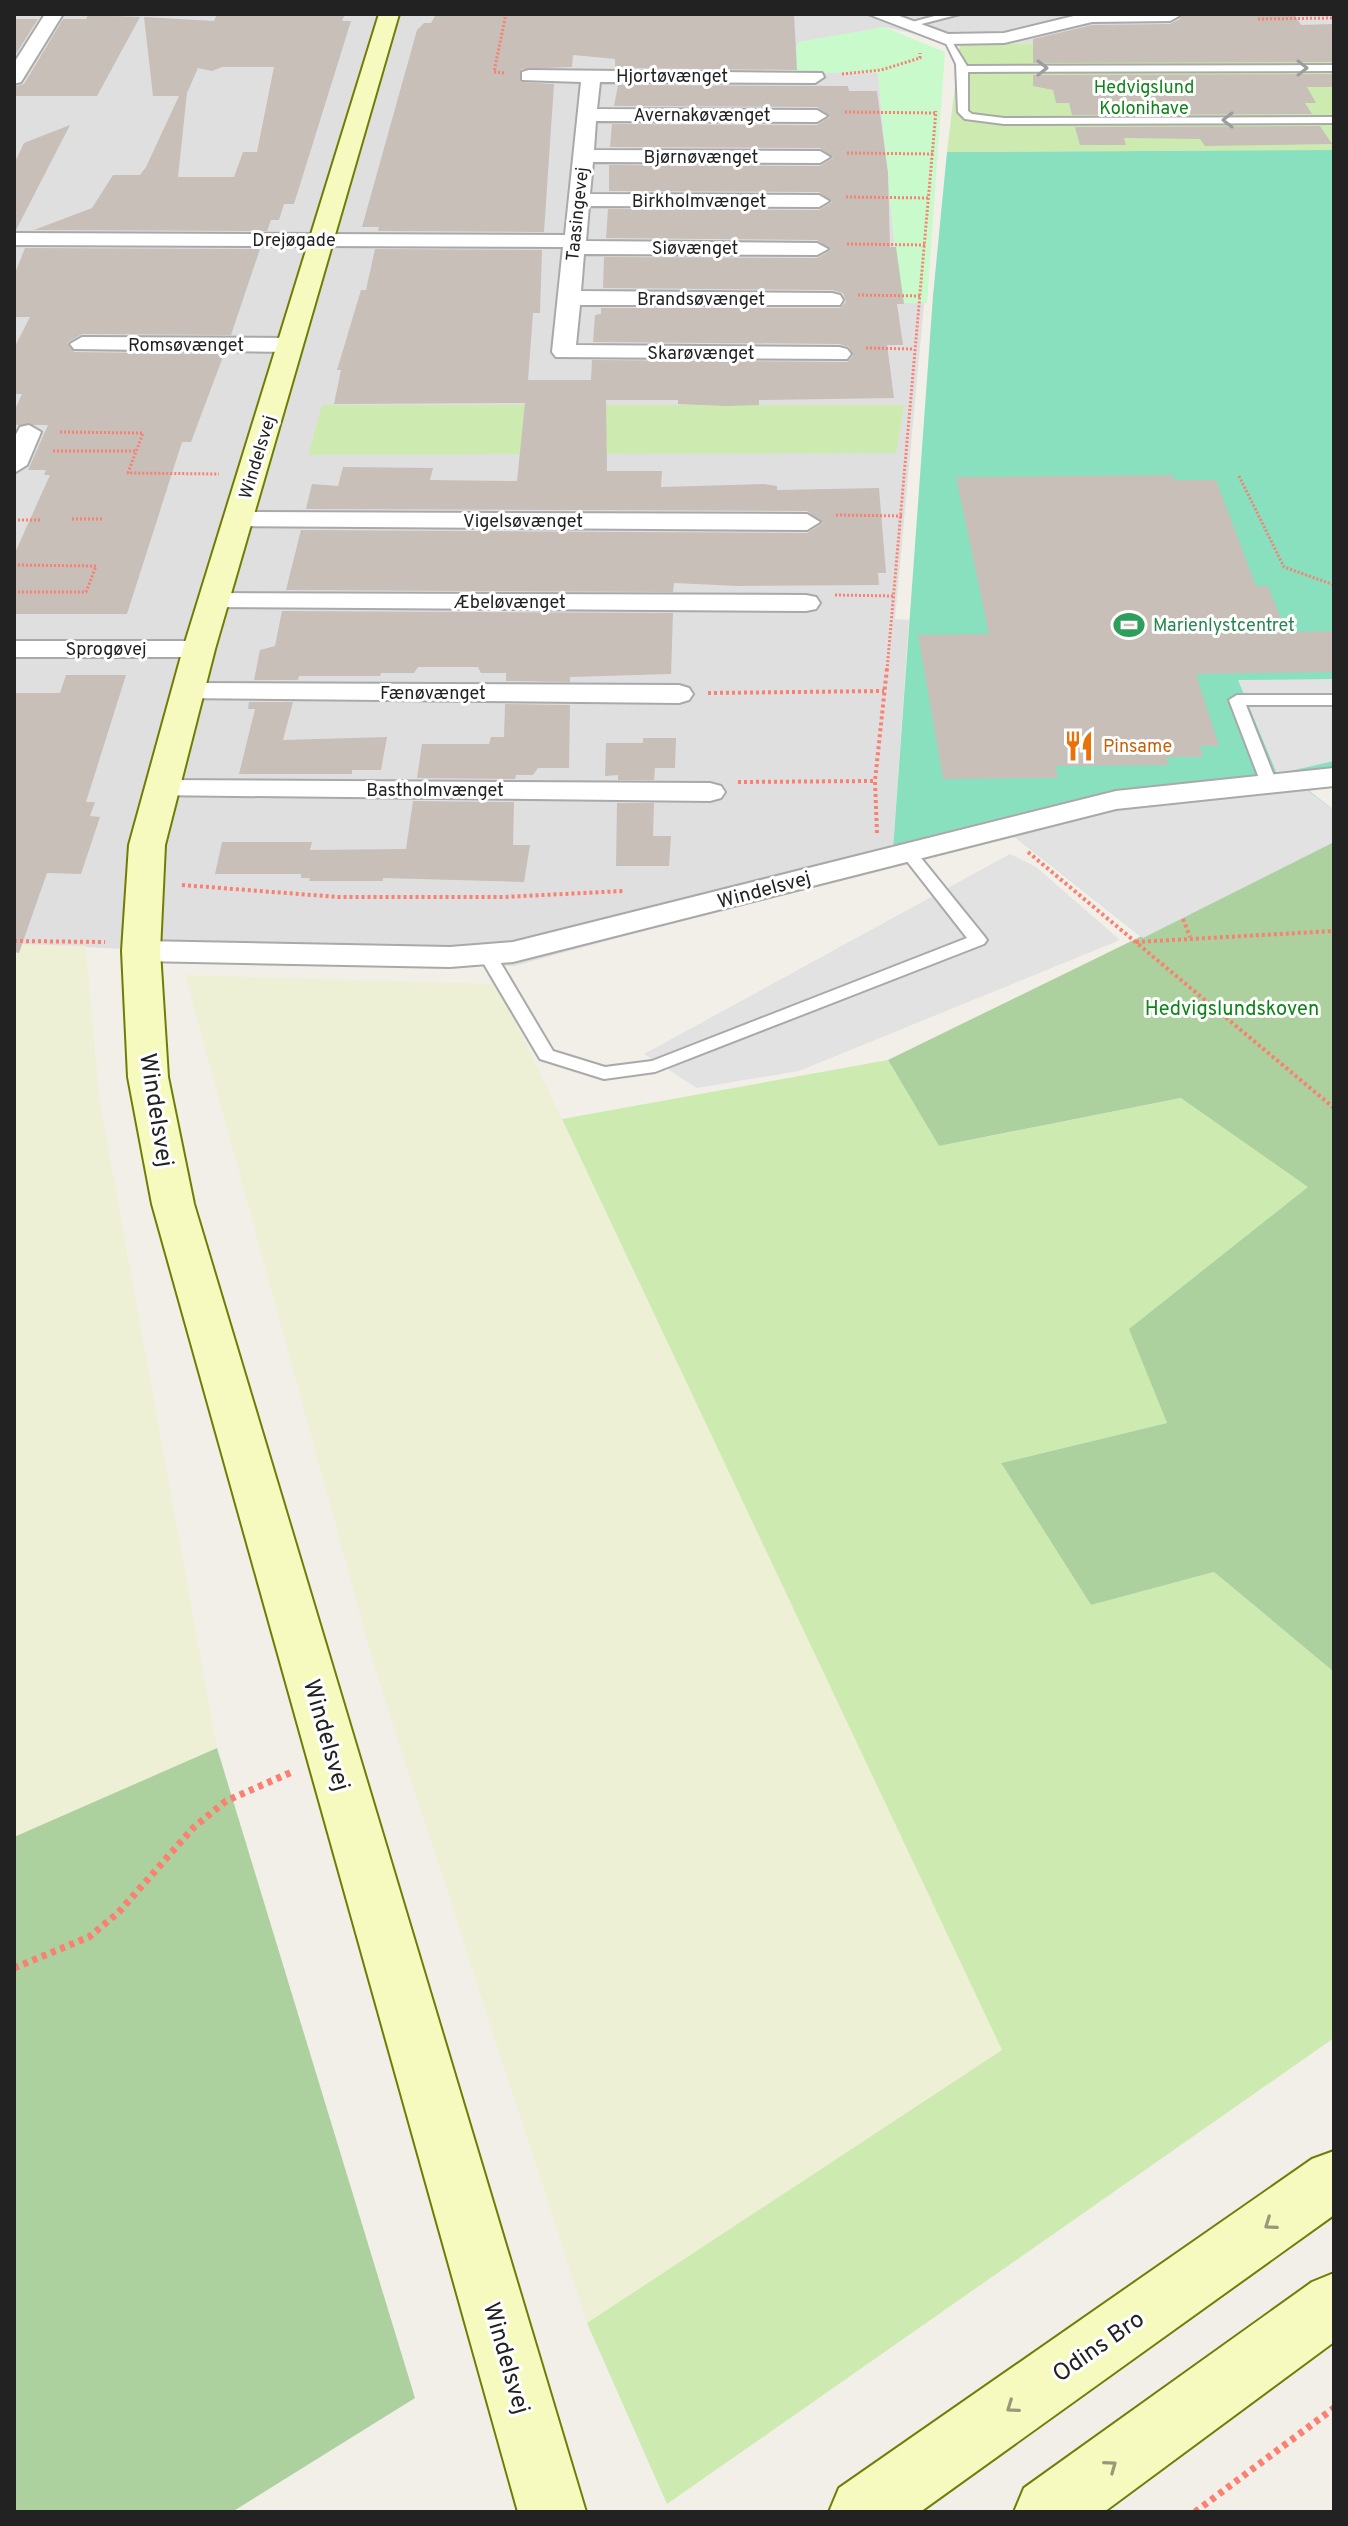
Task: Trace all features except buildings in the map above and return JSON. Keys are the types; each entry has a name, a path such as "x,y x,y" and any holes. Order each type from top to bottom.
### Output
{"street":[{"path":"14,78 54,14"},
{"name":"Windelsvej","path":"389,14 199,649 147,845 141,946 149,1085 173,1204 552,2512"},
{"path":"877,14 946,39 1004,38 1098,16 1168,14"},
{"name":"Hjortøvænget","path":"529,76 815,77"},
{"name":"Taasingevej","path":"564,352 591,76"},
{"name":"Avernakøvænget","path":"587,115 817,116"},
{"name":"Bjørnøvænget","path":"583,156 820,157"},
{"name":"Birkholmvænget","path":"579,200 819,201"},
{"name":"Drejøgade","path":"14,239 574,244"},
{"name":"Siøvænget","path":"574,244 817,249"},
{"name":"Brandsøvænget","path":"569,298 832,300"},
{"name":"Romsøvænget","path":"82,344 290,345"},
{"name":"Skarøvænget","path":"564,352 839,354"},
{"name":"Vigelsøvænget","path":"238,520 807,522"},
{"name":"Æbeløvænget","path":"213,601 806,603"},
{"name":"Sprogøvej","path":"14,649 199,649"},
{"name":"Fænøvænget","path":"187,692 679,694"},
{"name":"Windelsvej","path":"141,946 450,957 487,954 582,937 1116,800 1334,777"},
{"name":"Bastholmvænget","path":"160,789 710,792"},
{"name":"Odins Bro","path":"863,2512 1334,2179"},
{"path":"1048,2512 1334,2304"}],"lane":[{"path":"906,25 955,14"},
{"path":"946,39 958,49 964,69 963,112 969,117 1004,121 1334,120"},
{"path":"964,69 1334,68"},
{"path":"1270,786 1237,700 1334,700"},
{"path":"487,954 546,1055 604,1073 655,1066 978,940 893,855"}],"path":[{"path":"506,14 494,72 529,76"},
{"path":"1258,19 1334,18"},
{"path":"815,77 821,74 872,74 912,62 920,58 925,33"},
{"path":"893,855 875,781 903,516 913,349 926,245 937,99"},
{"path":"817,116 818,112 936,113"},
{"path":"820,157 821,153 934,154"},
{"path":"819,201 824,197 929,198"},
{"path":"817,249 826,244 926,245"},
{"path":"832,300 835,295 921,296"},
{"path":"839,354 839,348 913,349"},
{"path":"21,449 143,433 128,473 252,474"},
{"path":"21,449 136,451"},
{"path":"1239,476 1284,567 1334,585"},
{"path":"807,522 811,515 903,516"},
{"path":"72,519 103,519"},
{"path":"14,520 40,520"},
{"path":"14,565 96,566 86,592 14,592"},
{"path":"806,603 809,595 894,596"},
{"path":"679,694 884,691"},
{"path":"710,792 718,782 875,781"},
{"path":"1000,828 1334,1108"},
{"path":"145,883 338,897 504,897 628,891"},
{"path":"1183,919 1190,937"},
{"path":"1135,942 1334,931"},
{"path":"14,941 141,946"},
{"path":"14,1968 89,1937 118,1913 194,1827 226,1801 333,1755"},
{"path":"1195,2512 1334,2408"}],"shaded area":[{"path":"14,14 1334,14 1334,41 960,44 884,27 798,43 791,72 878,73 900,302 924,303 895,619 909,620 892,863 514,966 14,944"},
{"path":"1334,679 1334,761 1277,774 1238,680"},
{"path":"1307,790 1334,810 1334,842 1143,938 1010,833 1132,803"},
{"path":"1010,854 1036,867 1120,940 799,1071 697,1088 644,1054"}],"green space":[{"path":"884,27 945,52 927,303 900,303 878,73 790,72 798,42"},
{"name":"Hedvigslund Kolonihave","path":"1334,41 1334,150 947,152 960,44"},
{"path":"1334,150 1334,784 1308,790 1334,810 1334,842 1143,938 1010,833 892,863 933,296 947,152"},
{"path":"322,405 904,405 896,453 308,455"},
{"name":"Hedvigslundskoven","path":"1334,842 1334,1672 1214,1572 1091,1605 1001,1463 1167,1423 1129,1329 1308,1187 1181,1098 939,1146 888,1060"},
{"path":"14,944 86,946 99,1097 217,1748 14,1837"},
{"path":"185,975 498,984 1003,2051 587,2323 375,1669"},
{"path":"888,1060 939,1146 1182,1098 1309,1187 1130,1329 1167,1423 1001,1463 1091,1605 1214,1572 1334,1672 1334,2038 667,2504 587,2323 1002,2050 562,1119"},
{"path":"217,1748 415,2398 232,2512 14,2512 14,1837"}],"place":[{"name":"Marienlystcentret","path":"1129,625"},
{"name":"Pinsame","path":"1079,746"}]}
